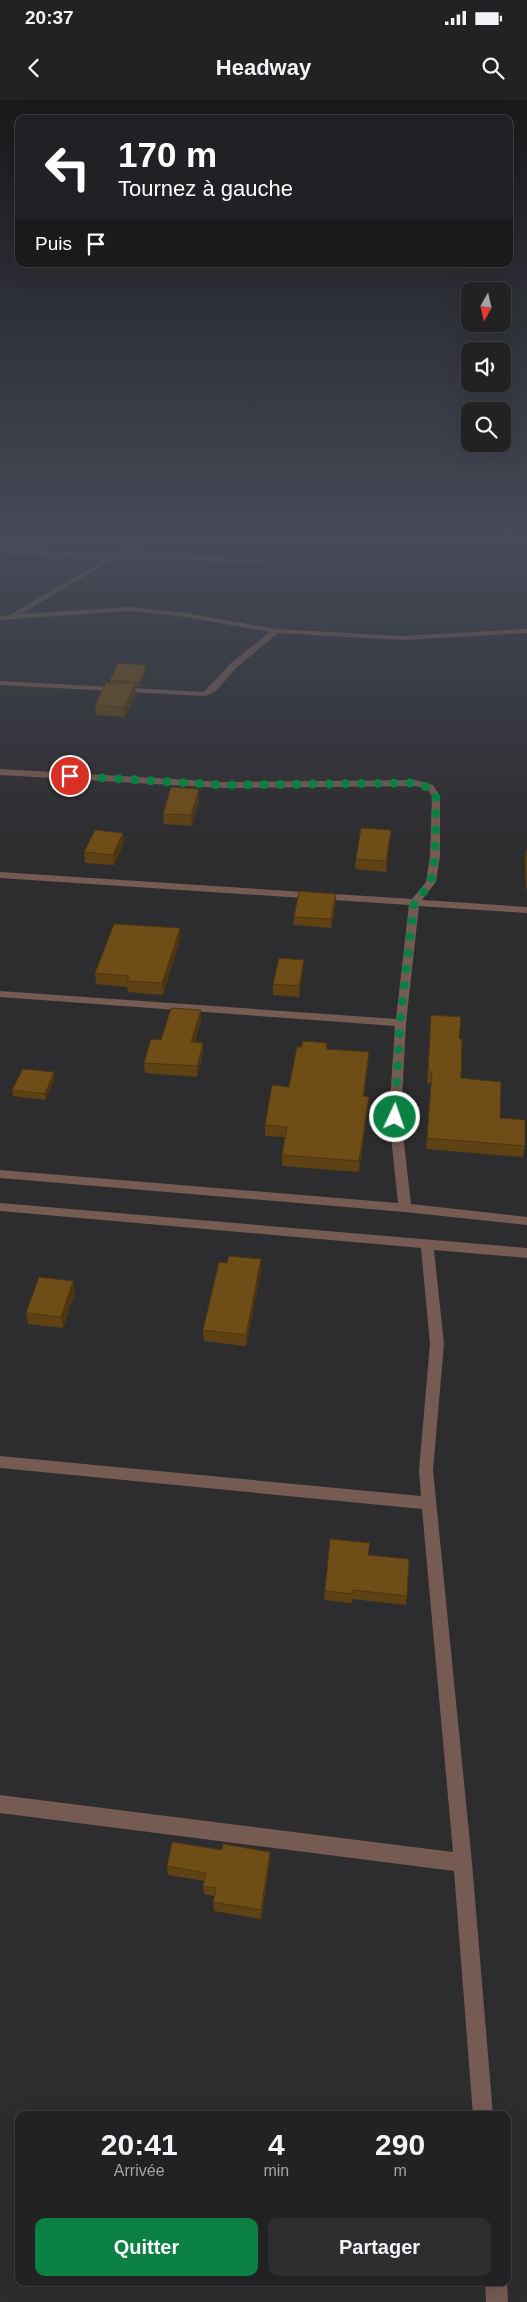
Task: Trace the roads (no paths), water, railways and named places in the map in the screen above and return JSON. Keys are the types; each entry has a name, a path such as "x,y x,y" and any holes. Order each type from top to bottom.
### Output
{"street":[{"path":"0,683 206,694 216,689 234,666 252,654 268,639"},
{"path":"0,772 223,785 416,783 430,788 436,796 435,856 431,882 414,904 400,1023 395,1117 405,1208"},
{"path":"0,875 414,904 527,910"},
{"path":"0,994 400,1023"},
{"path":"0,1174 405,1208 527,1221"},
{"path":"0,1207 527,1253"},
{"path":"427,1243 437,1344 426,1470 463,1863 483,2111"},
{"path":"0,1462 430,1503"},
{"path":"0,1804 463,1863"},
{"path":"496,2286 497,2302"}]}
